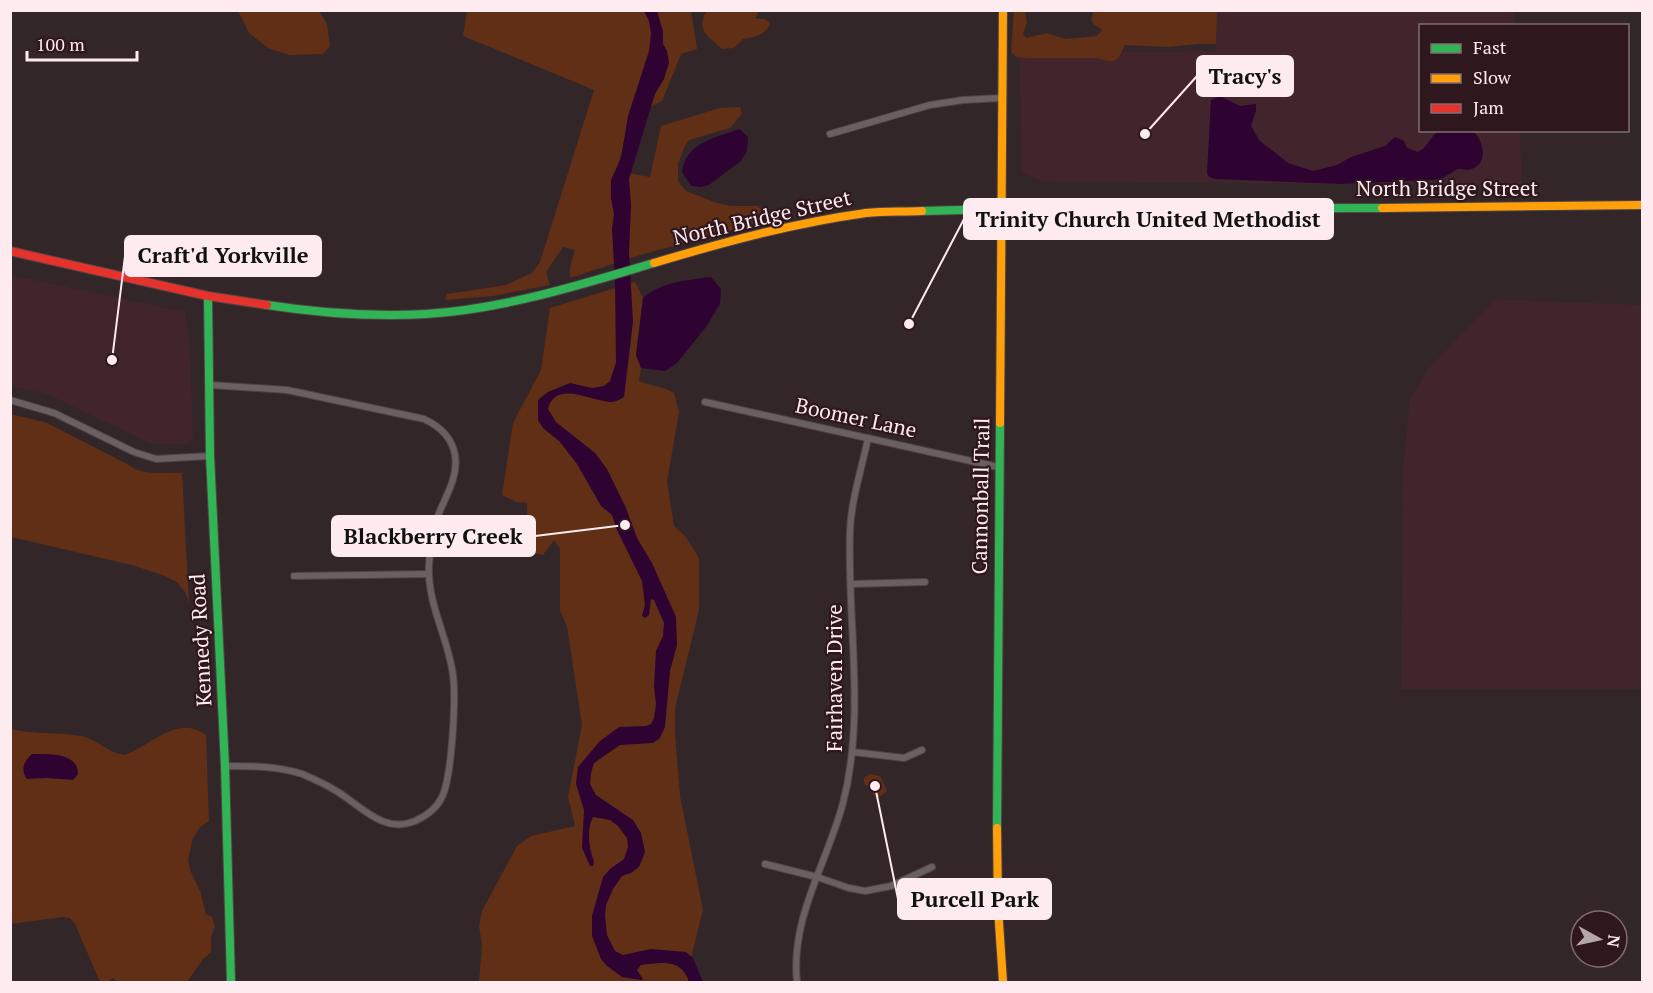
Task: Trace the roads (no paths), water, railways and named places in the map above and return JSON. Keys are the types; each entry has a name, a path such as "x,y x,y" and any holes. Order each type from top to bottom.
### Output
{"main road":[{"name":"Cannonball Trail","path":"1003,10 997,838 998,908 1003,982"},
{"name":"North Bridge Street","path":"10,251 208,296 294,309 357,315 427,314 487,306 589,282 726,241 868,213 1001,209 1506,208 1642,205"},
{"name":"Kennedy Road","path":"208,296 210,456 225,766 231,982"}],"street":[{"path":"830,134 930,105 963,100 1002,99"},
{"path":"210,385 287,390 424,419 439,428 453,448 455,472 434,526 429,574 435,614 452,670 454,695 447,782 442,798 430,812 408,823 385,822 376,819 326,785 300,774 266,767 225,766"},
{"path":"10,400 54,412 135,452 156,459 210,456"},
{"name":"Boomer Lane","path":"705,402 998,467"},
{"name":"Fairhaven Drive","path":"797,982 797,944 805,912 842,806 853,752 855,718 850,528 868,438"},
{"path":"294,576 429,574"},
{"path":"851,584 925,582"},
{"path":"853,752 904,758 922,750"},
{"path":"765,864 849,888 872,890 891,886 932,867"}],"place":[{"name":"Tracy's","path":"1145,134"},
{"name":"Trinity Church United Methodist","path":"909,324"},
{"name":"Craft'd Yorkville","path":"112,360"},
{"name":"Blackberry Creek","path":"625,525"},
{"name":"Purcell Park","path":"875,786"}]}
